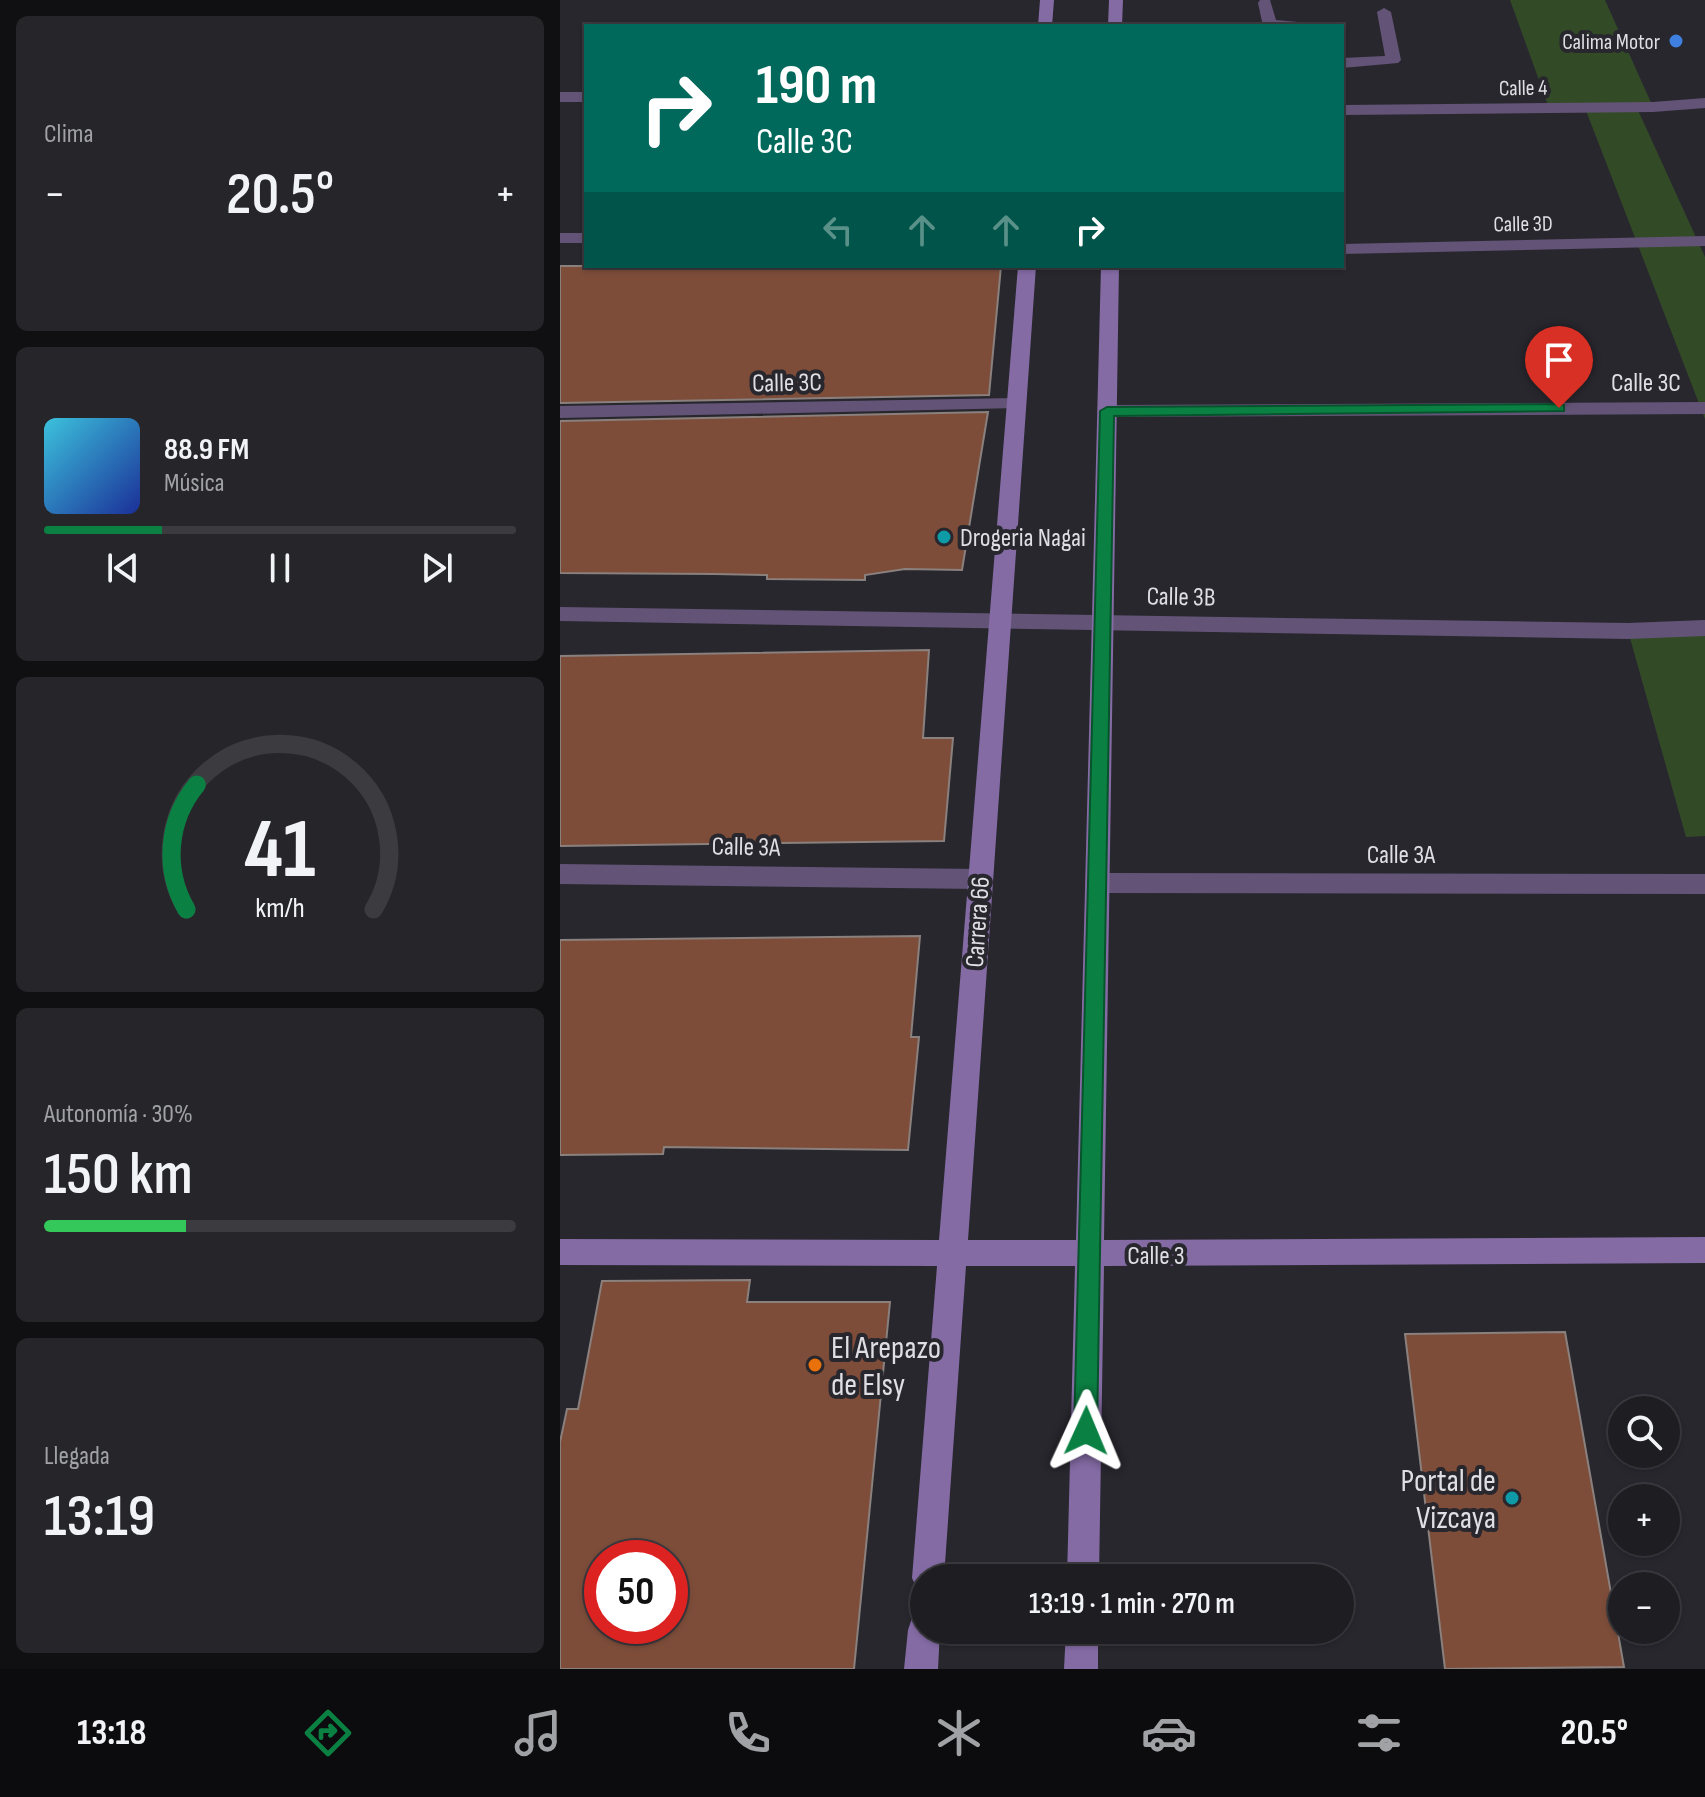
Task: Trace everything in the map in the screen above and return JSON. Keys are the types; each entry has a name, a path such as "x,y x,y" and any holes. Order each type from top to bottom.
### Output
{"main road":[{"path":"1045,24 1047,0"},
{"path":"1115,24 1116,0"},
{"name":"Carrera 66","path":"929,1564 1027,268"},
{"path":"1083,1564 1110,268"},
{"name":"Calle 3","path":"560,1252 952,1251 1089,1255 1705,1250"},
{"path":"921,1669 923,1644"},
{"path":"1081,1669 1082,1644"}],"street":[{"path":"1265,3 1269,24"},
{"path":"1344,63 1393,60 1384,12"},
{"path":"560,97 584,97"},
{"name":"Calle 4","path":"1344,110 1653,107 1705,103"},
{"path":"560,238 584,238"},
{"name":"Calle 3D","path":"1344,249 1705,241"},
{"name":"Calle 3C","path":"560,412 1015,404"},
{"name":"Calle 3C","path":"1107,411 1705,408"},
{"name":"Calle 3B","path":"560,614 1628,631 1705,628"},
{"name":"Calle 3A","path":"560,874 980,879"},
{"name":"Calle 3A","path":"1097,883 1705,884"}],"green space":[{"path":"1510,0 1605,0 1653,107 1637,108 1705,257 1705,419 1585,108 1549,108"},
{"path":"1705,628 1705,836 1686,837 1628,631"}],"building":[{"path":"560,266 1001,268 989,395 560,403"},
{"path":"988,412 962,570 905,569 865,575 865,580 767,579 767,575 560,573 560,421"},
{"path":"929,650 923,738 953,738 944,841 560,846 560,656"},
{"path":"920,936 911,1037 919,1037 908,1150 664,1147 663,1154 560,1155 560,940"},
{"path":"750,1280 747,1302 890,1302 854,1669 560,1669 560,1442 567,1409 578,1409 602,1281"},
{"name":"Portal de Vizcaya","path":"1565,1332 1608,1576 1608,1644 1620,1644 1624,1667 1445,1669 1405,1334"}],"place":[{"name":"Calima Motor","path":"1676,41"},
{"name":"Drogeria Nagai","path":"944,537"},
{"name":"El Arepazo de Elsy","path":"815,1365"},
{"name":"Portal de Vizcaya","path":"1512,1498"}],"route":[{"path":"1086,1431 1107,411 1559,408"}]}
